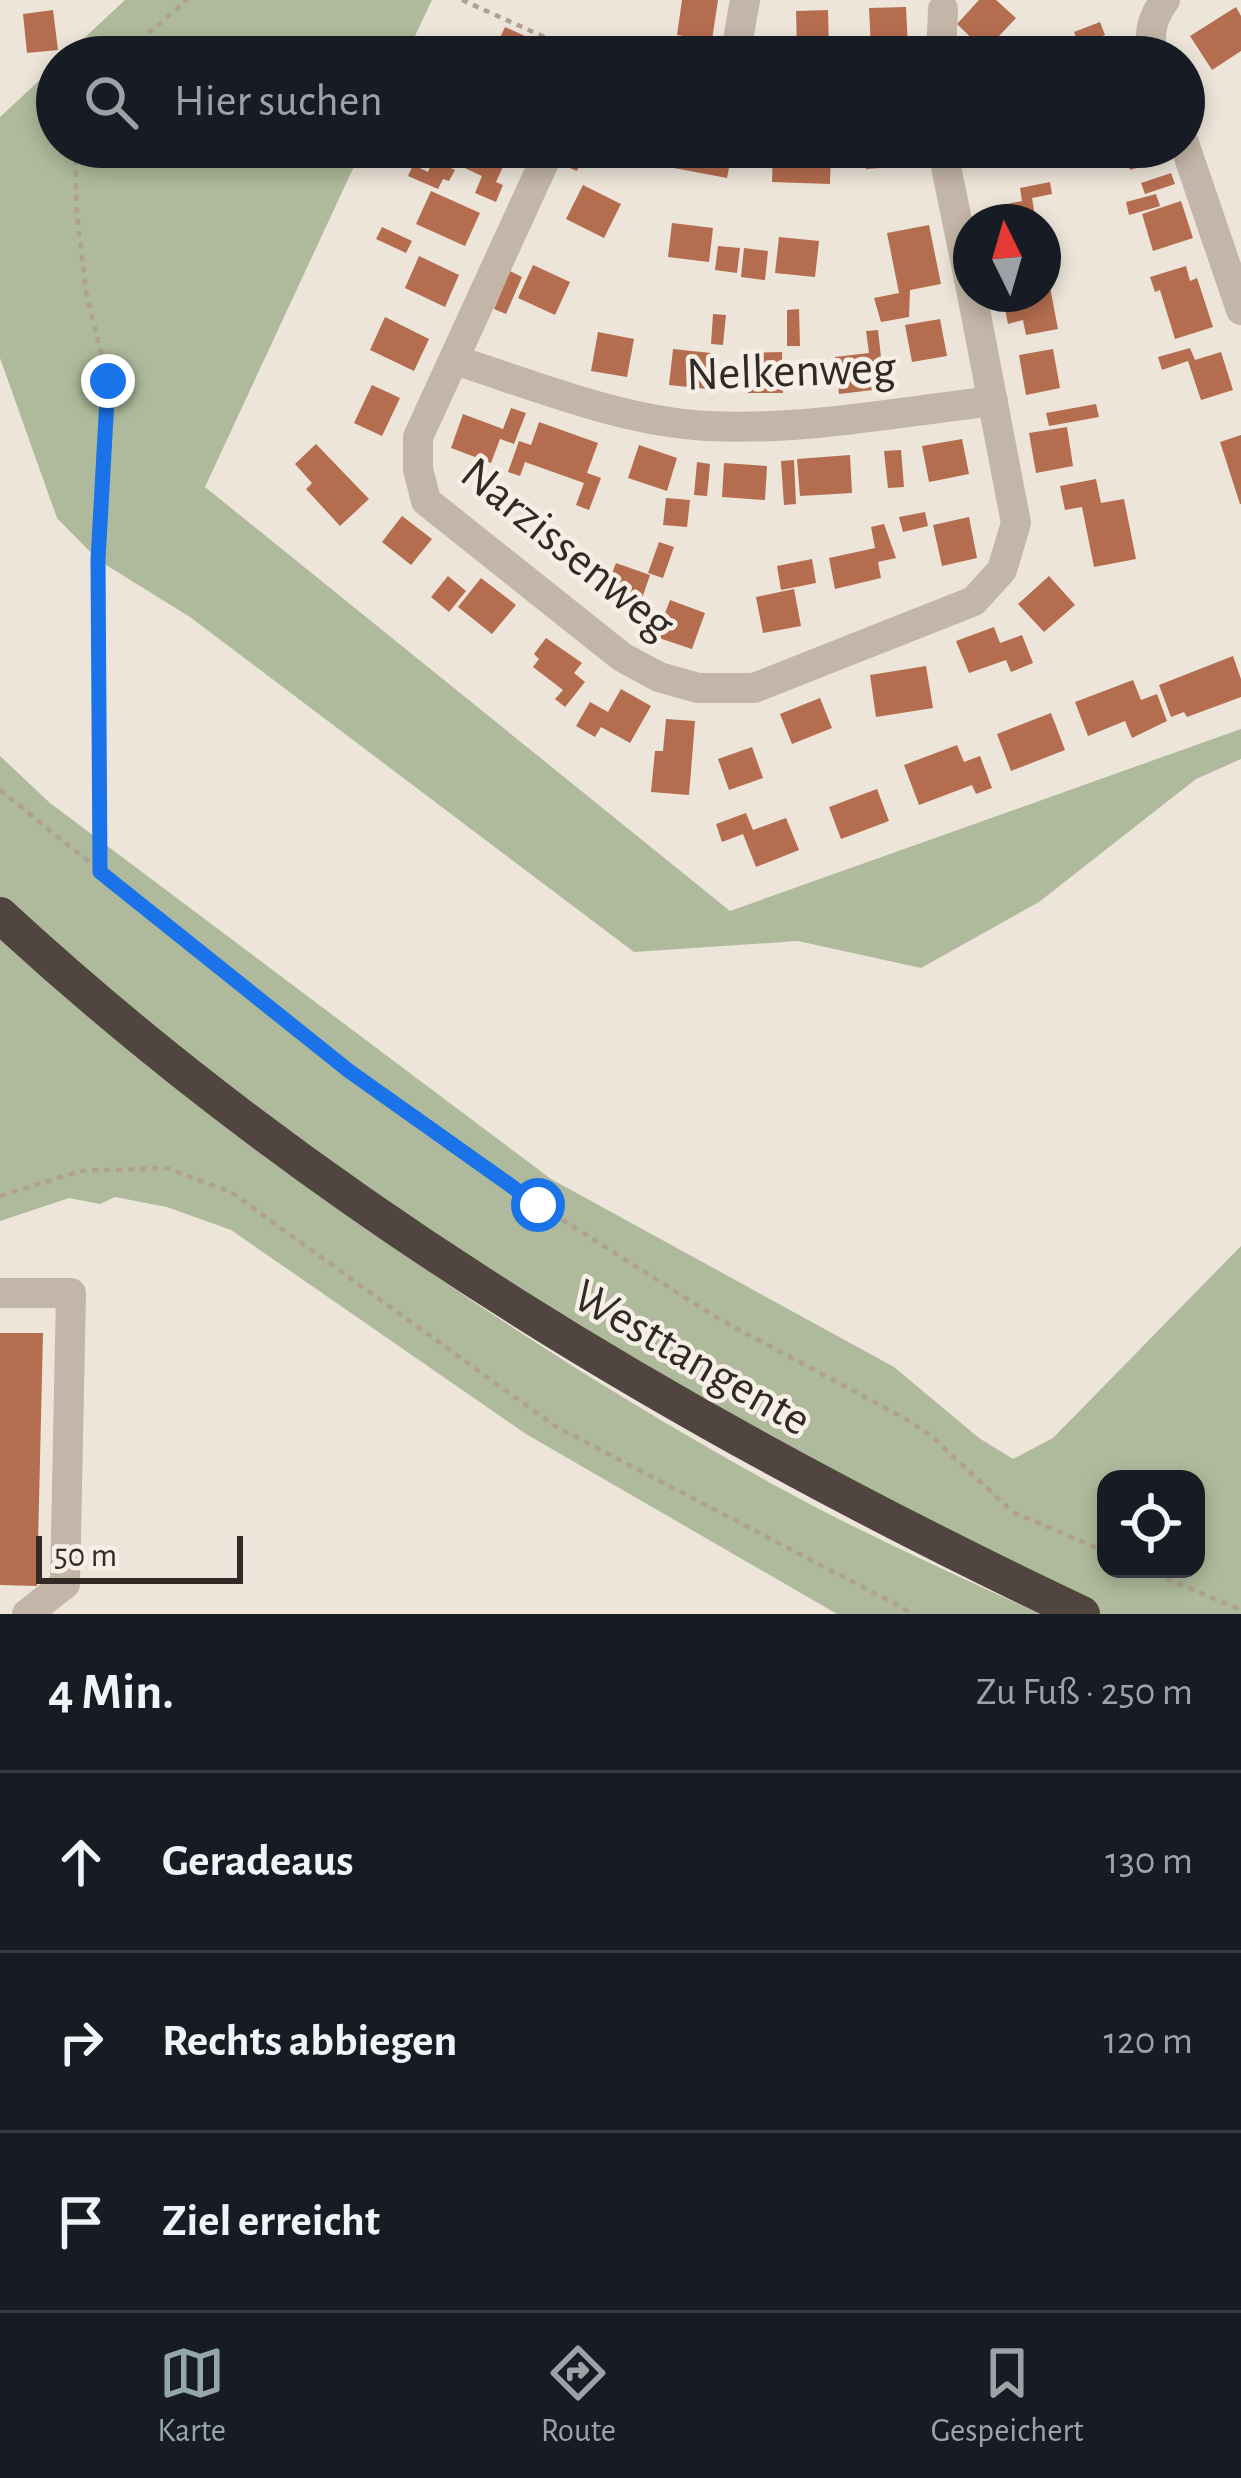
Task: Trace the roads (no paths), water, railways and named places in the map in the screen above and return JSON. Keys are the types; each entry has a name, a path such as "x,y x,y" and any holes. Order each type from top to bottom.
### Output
{"highway":[{"name":"Westtangente","path":"0,915 233,1111 486,1289 757,1452 904,1530 1082,1614"}],"street":[{"path":"739,36 745,0"},
{"path":"1150,36 1155,14 1166,0"},
{"path":"942,36 943,9"},
{"name":"Narzissenweg","path":"542,168 418,437 418,469 426,501 622,657 659,677 698,688 754,688 974,602 1002,570 1016,523 976,312"},
{"name":"Narzissenweg","path":"946,168 954,204"},
{"path":"1193,168 1241,310"},
{"name":"Nelkenweg","path":"455,360 604,408 706,426 817,422 994,400"},
{"path":"0,1293 71,1293 65,1584 27,1614"}]}
